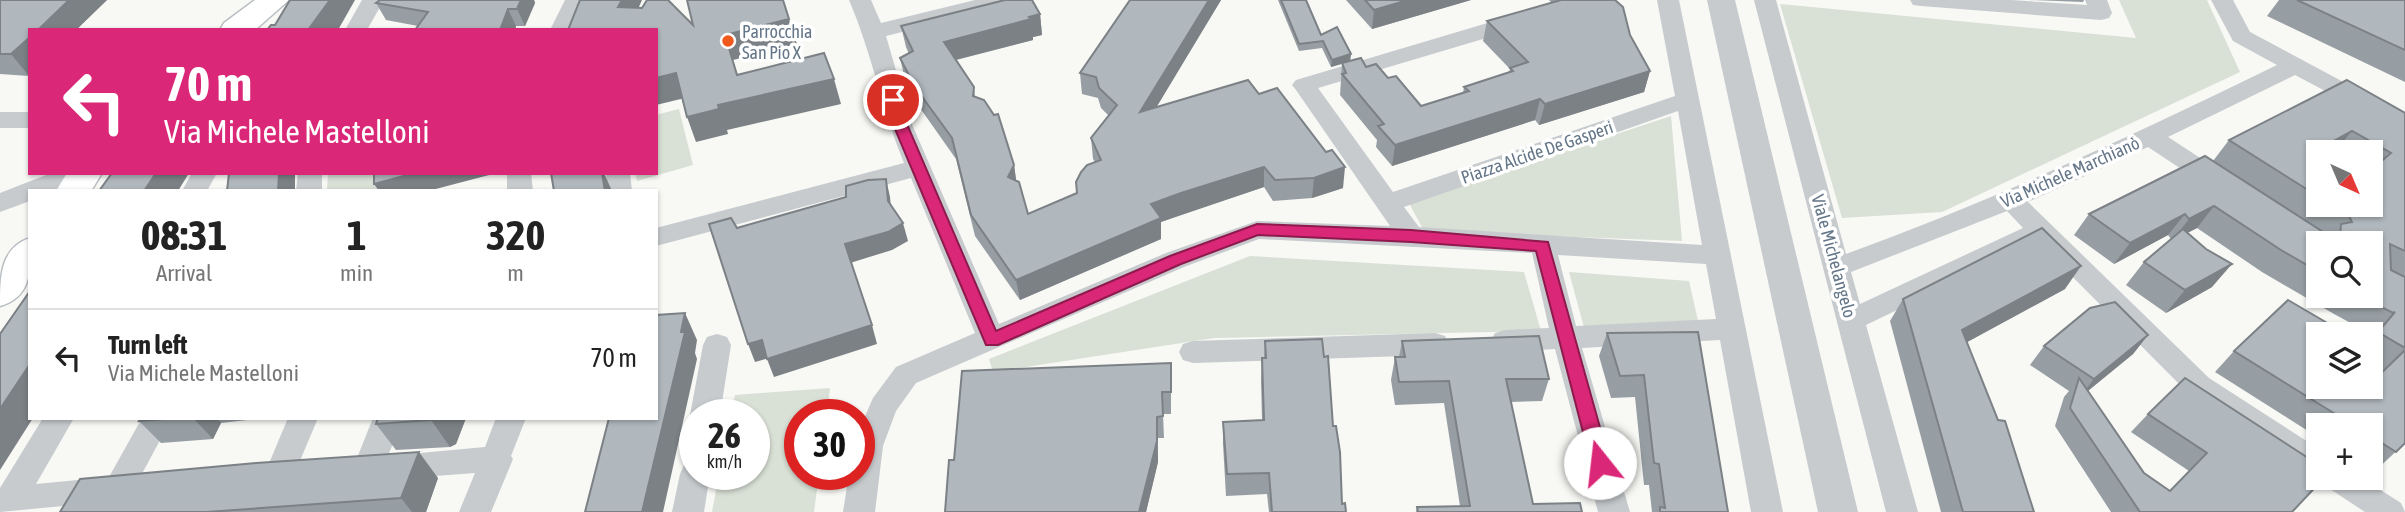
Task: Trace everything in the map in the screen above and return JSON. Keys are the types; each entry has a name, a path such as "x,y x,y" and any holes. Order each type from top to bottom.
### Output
{"main road":[{"path":"238,28 274,0"},
{"path":"0,292 28,254"}],"street":[{"path":"357,28 373,0"},
{"path":"562,28 576,0"},
{"path":"860,0 874,32 899,122 992,340"},
{"path":"874,32 948,6 1001,0"},
{"path":"1668,0 1767,512"},
{"path":"1721,0 1838,512"},
{"name":"Viale Michelangelo","path":"1765,0 1902,512"},
{"path":"1921,0 2101,13 2096,0"},
{"path":"2222,0 2241,36 2405,125"},
{"path":"1411,236 1304,85 1527,19"},
{"name":"Via Michele Marchianò","path":"1837,267 1892,248 2010,199 2150,137 2296,65"},
{"name":"Piazza Alcide De Gasperi","path":"1388,203 1687,100"},
{"path":"0,120 28,120"},
{"path":"2150,137 2240,196"},
{"path":"658,236 918,168"},
{"path":"35,189 71,175"},
{"path":"0,203 28,192"},
{"path":"2010,199 2199,386 2306,456"},
{"path":"859,512 868,446 883,406 906,375 1175,260 1257,230 1411,236 1716,255"},
{"path":"1851,320 2041,230"},
{"path":"1543,246 1614,512"},
{"path":"1193,352 1566,340 1730,329"},
{"path":"708,399 717,345"},
{"path":"5,500 58,420"},
{"path":"119,487 157,420"},
{"path":"280,474 302,420"},
{"path":"387,420 356,469 498,459"},
{"path":"475,512 511,420"},
{"path":"5,500 71,502 119,487 159,484"},
{"path":"688,512 692,490"},
{"path":"2356,490 2390,512"}],"shaded area":[{"path":"2119,0 2207,0 2240,72 1942,212 1842,218 1780,4 2136,38"},
{"path":"679,109 693,165 658,175 658,114"},
{"path":"1671,116 1682,241 1424,231 1409,203"},
{"path":"328,175 383,175 383,189 327,189"},
{"path":"636,175 658,175 637,181"},
{"path":"1250,256 1524,272 1541,331 1214,338 993,372 989,359"},
{"path":"1569,272 1689,281 1699,325 1585,331"},
{"path":"830,388 829,399 784,399 784,490 817,490 814,512 712,512 716,490 770,490 770,399 734,399 735,395"}],"building":[{"path":"0,0 69,0 40,28 28,28 28,39 11,54 0,54"},
{"path":"290,0 330,0 309,28 269,28 275,25"},
{"path":"380,0 521,0 517,9 508,9 501,28 416,28 428,12 376,3"},
{"path":"580,0 622,0 618,7 642,8 647,0 668,0 693,25 687,0 783,0 789,19 725,35 737,75 824,53 834,79 718,105 719,109 687,117 676,73 658,78 658,28 569,28"},
{"path":"1005,0 1032,0 1040,14 1029,17 1031,19 944,42 974,87 973,96 984,100 994,115 998,114 1014,165 1008,177 1019,182 1028,214 1077,193 1076,182 1081,172 1087,165 1101,160 1091,138 1117,105 1099,88 1096,77 1080,73 1130,0 1209,0 1140,112 1248,80 1259,94 1277,88 1326,152 1332,150 1345,167 1314,178 1275,180 1264,167 1181,193 1151,204 1161,218 1016,280 971,215 952,138 915,87 900,58 913,51 901,26"},
{"path":"1281,0 1306,0 1321,35 1337,27 1351,54 1332,60 1323,41 1299,44"},
{"path":"1365,0 1408,0 1374,10"},
{"path":"1561,0 1615,0 1623,7 1630,35 1650,71 1545,104 1540,99 1395,145 1378,126 1384,124 1342,74 1346,73 1342,63 1361,58 1366,67 1376,64 1388,78 1396,76 1421,106 1469,91 1464,87 1513,71 1510,68 1528,62 1487,21"},
{"path":"2297,0 2405,0 2405,50"},
{"path":"2347,80 2405,113 2405,251 2390,244 2391,270 2405,277 2405,348 2383,335 2383,326 2395,312 2383,308 2383,231 2340,231 2341,224 2352,222 2350,217 2384,217 2384,159 2391,153 2384,149 2384,140 2368,140 2352,131 2336,140 2306,140 2306,189 2229,140"},
{"path":"2205,156 2322,231 2306,231 2306,264 2214,206 2189,219 2185,214 2130,243 2089,214"},
{"path":"111,175 155,175 145,189 100,189"},
{"path":"229,175 279,175 278,189 227,189"},
{"path":"374,175 408,175 374,184"},
{"path":"551,175 602,175 605,189 554,189"},
{"path":"886,179 888,201 903,223 888,232 845,244 872,325 767,359 762,340 748,344 709,224 731,218 737,228 846,197 846,186 868,180"},
{"path":"2042,228 2081,266 1962,330 1998,420 2005,421 2034,512 1963,512 1903,299"},
{"path":"2183,229 2206,249 2232,264 2185,290 2144,262"},
{"path":"28,294 28,367 0,409 0,334"},
{"path":"2288,300 2326,322 2306,322 2306,396 2234,351"},
{"path":"2115,302 2148,335 2094,379 2044,346 2090,308"},
{"path":"685,313 681,332 685,332 642,512 585,512 608,420 658,420 658,315"},
{"path":"1698,332 1728,512 1660,512 1660,507 1665,508 1659,464 1654,463 1644,375 1620,376 1607,333"},
{"path":"1539,336 1549,379 1506,379 1533,504 1580,503 1582,512 1418,512 1417,507 1470,506 1449,381 1399,382 1395,357 1405,357 1402,341"},
{"path":"1322,339 1324,357 1328,356 1333,426 1336,426 1340,452 1342,504 1345,503 1346,512 1272,512 1269,473 1227,474 1223,422 1264,420 1262,358 1266,358 1265,341"},
{"path":"2405,350 2405,443 2396,452 2383,444 2383,413 2334,413 2311,399 2383,399 2383,371"},
{"path":"1171,363 1171,392 1162,392 1163,416 1157,417 1157,441 1139,512 945,512 949,460 954,460 962,371"},
{"path":"2079,378 2144,473 2170,491 2207,453 2148,414 2185,378 2306,457 2306,490 2313,490 2292,512 2140,512 2070,408"},
{"path":"377,420 431,420 376,424"},
{"path":"419,452 401,498 207,512 60,512 80,479"}],"place":[{"name":"Parrocchia San Pio X","path":"728,41"}],"route":[{"path":"893,100 899,122 992,340 1175,260 1257,230 1411,236 1543,246 1600,463"}]}
